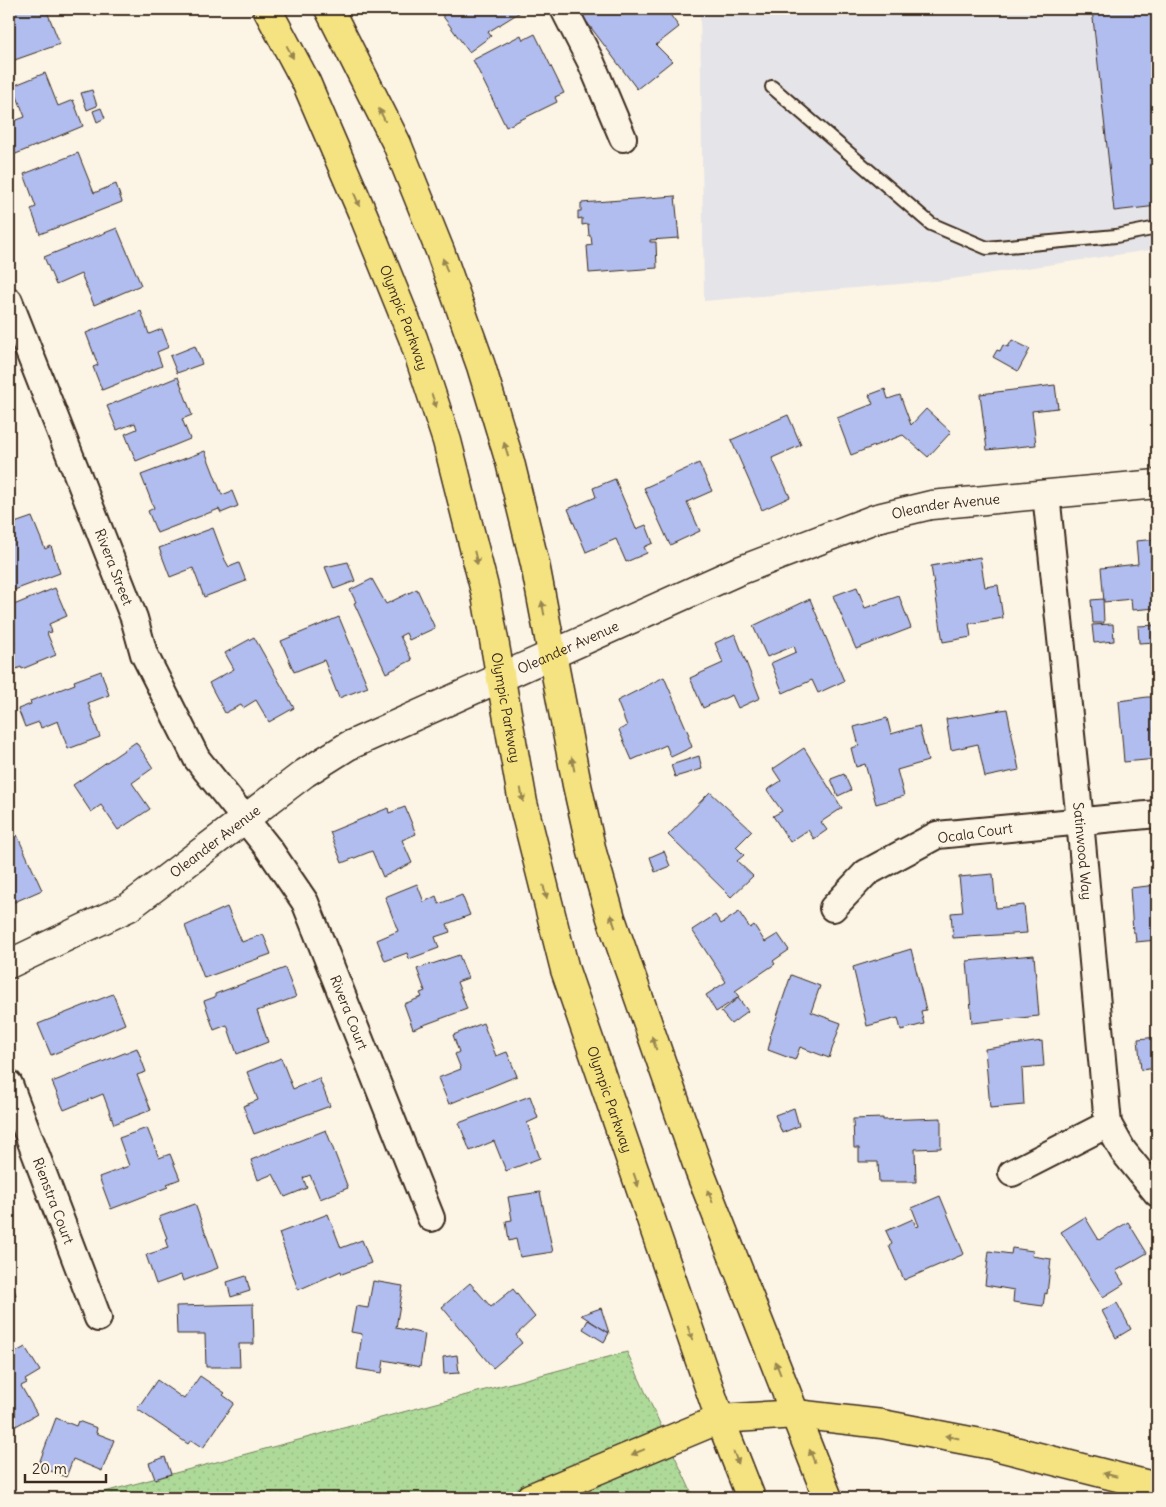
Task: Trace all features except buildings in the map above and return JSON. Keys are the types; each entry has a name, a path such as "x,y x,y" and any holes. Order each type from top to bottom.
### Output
{"main road":[{"name":"Olympic Parkway","path":"267,9 306,82 413,338 447,441 486,595 523,803 565,970 720,1418 752,1498"},
{"path":"329,9 397,144 440,251 481,366 510,462 533,555 577,786 592,852 611,918 699,1170 828,1498"},
{"path":"530,1498 720,1418 796,1414 882,1424 991,1445 1157,1487"}],"street":[{"path":"564,9 591,62 623,138"},
{"name":"Rivera Street","path":"9,300 134,618 144,654 197,759 244,820"},
{"name":"Oleander Avenue","path":"9,964 129,908 306,773 348,746 736,572 877,518 931,505 1157,484"},
{"name":"Satinwood Way","path":"1046,494 1080,821 1108,1124 1123,1151 1157,1193"},
{"name":"Ocala Court","path":"833,908 866,873 937,835 1157,814"},
{"name":"Rivera Court","path":"244,820 268,849 305,902 431,1218"},
{"name":"Rienstra Court","path":"9,1084 98,1318"},
{"path":"1012,1174 1108,1124"}],"lane":[{"path":"772,87 930,224 987,248 1116,236 1157,228"}],"shaded area":[{"path":"700,9 1157,9 1157,249 946,280 704,301"}],"green space":[{"path":"627,1352 694,1498 82,1498"}]}
